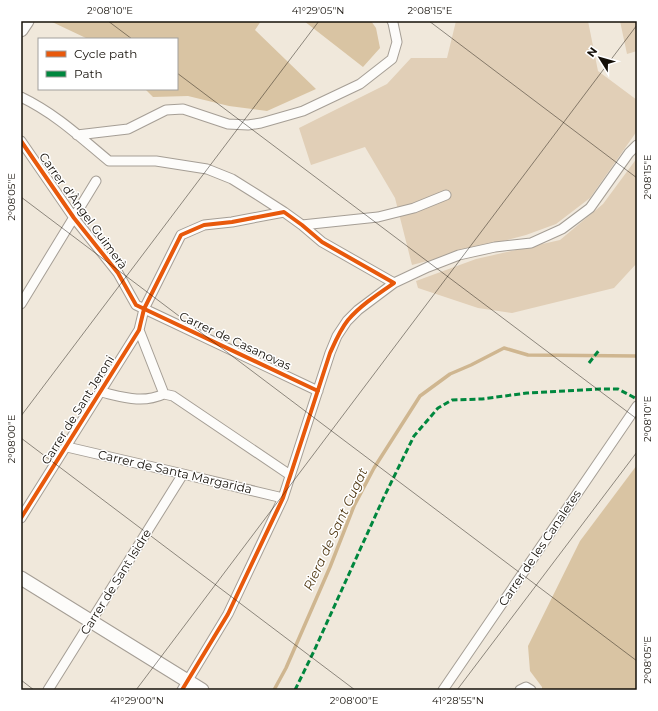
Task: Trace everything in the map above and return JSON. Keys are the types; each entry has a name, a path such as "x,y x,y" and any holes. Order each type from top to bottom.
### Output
{"street":[{"path":"21,30 27,21"},
{"path":"77,135 128,130 166,110 183,109 228,124 248,125 261,123 303,111 360,84 392,59 397,42 392,21"},
{"path":"21,97 58,118 109,161 156,161 207,169 232,179 284,212 322,242 394,283"},
{"name":"Carrer d'Àngel Guimerà","path":"21,141 74,218 118,273 136,305 144,309"},
{"path":"185,685 228,614 283,498 330,354 337,336 347,321 358,310 394,283 428,267 459,255 495,247 531,243 562,229 590,208 629,153 637,145"},
{"path":"21,304 96,181"},
{"path":"302,225 378,217 414,208 446,194"},
{"name":"Carrer de Sant Jeroni","path":"21,518 67,447 139,330 144,309 181,235 204,225 232,222 284,212"},
{"name":"Carrer de Casanovas","path":"144,309 318,391"},
{"path":"139,330 164,394"},
{"path":"101,392 144,400 155,398 164,394 173,396 290,475"},
{"name":"Carrer de les Canaletes","path":"443,690 637,406"},
{"name":"Carrer de Santa Margarida","path":"67,447 283,498"},
{"name":"Carrer de Sant Isidre","path":"48,690 183,474"},
{"path":"21,578 92,621 185,685 202,690"},
{"path":"520,690 526,687 531,690"}],"shaded area":[{"path":"50,21 261,21 255,30 316,89 267,111 229,106 188,96 153,97 146,90 178,90 178,38 86,38"},
{"path":"304,21 371,21 376,28 380,48 363,67"},
{"path":"456,21 588,21 598,71 637,100 637,131 590,198 556,224 526,235 412,265 395,198 365,147 311,165 299,128 387,84 411,58 447,58"},
{"path":"620,21 637,21 637,51 627,54"},
{"path":"637,158 637,263 614,288 512,313 478,308 418,288 416,281 476,259 560,240 603,204"},
{"path":"637,465 637,690 542,690 542,687 530,671 528,646 580,541"}],"waterway":[{"name":"Riera de Sant Cugat","path":"274,690 286,668 330,567 354,506 374,468 420,396 450,374 504,348 528,355 637,356"}],"marked path":[{"path":"589,363 600,349"},
{"path":"295,690 383,499 414,436 438,408 452,400 482,399 527,393 600,389 618,389 637,399"}],"cycle path":[{"path":"21,141 74,218 118,273 136,305 318,391"},
{"path":"21,518 139,330 144,309 181,235 204,225 232,222 284,212 322,242 394,283 358,309 348,320 338,336 330,353 283,498 228,614 182,690"}]}
